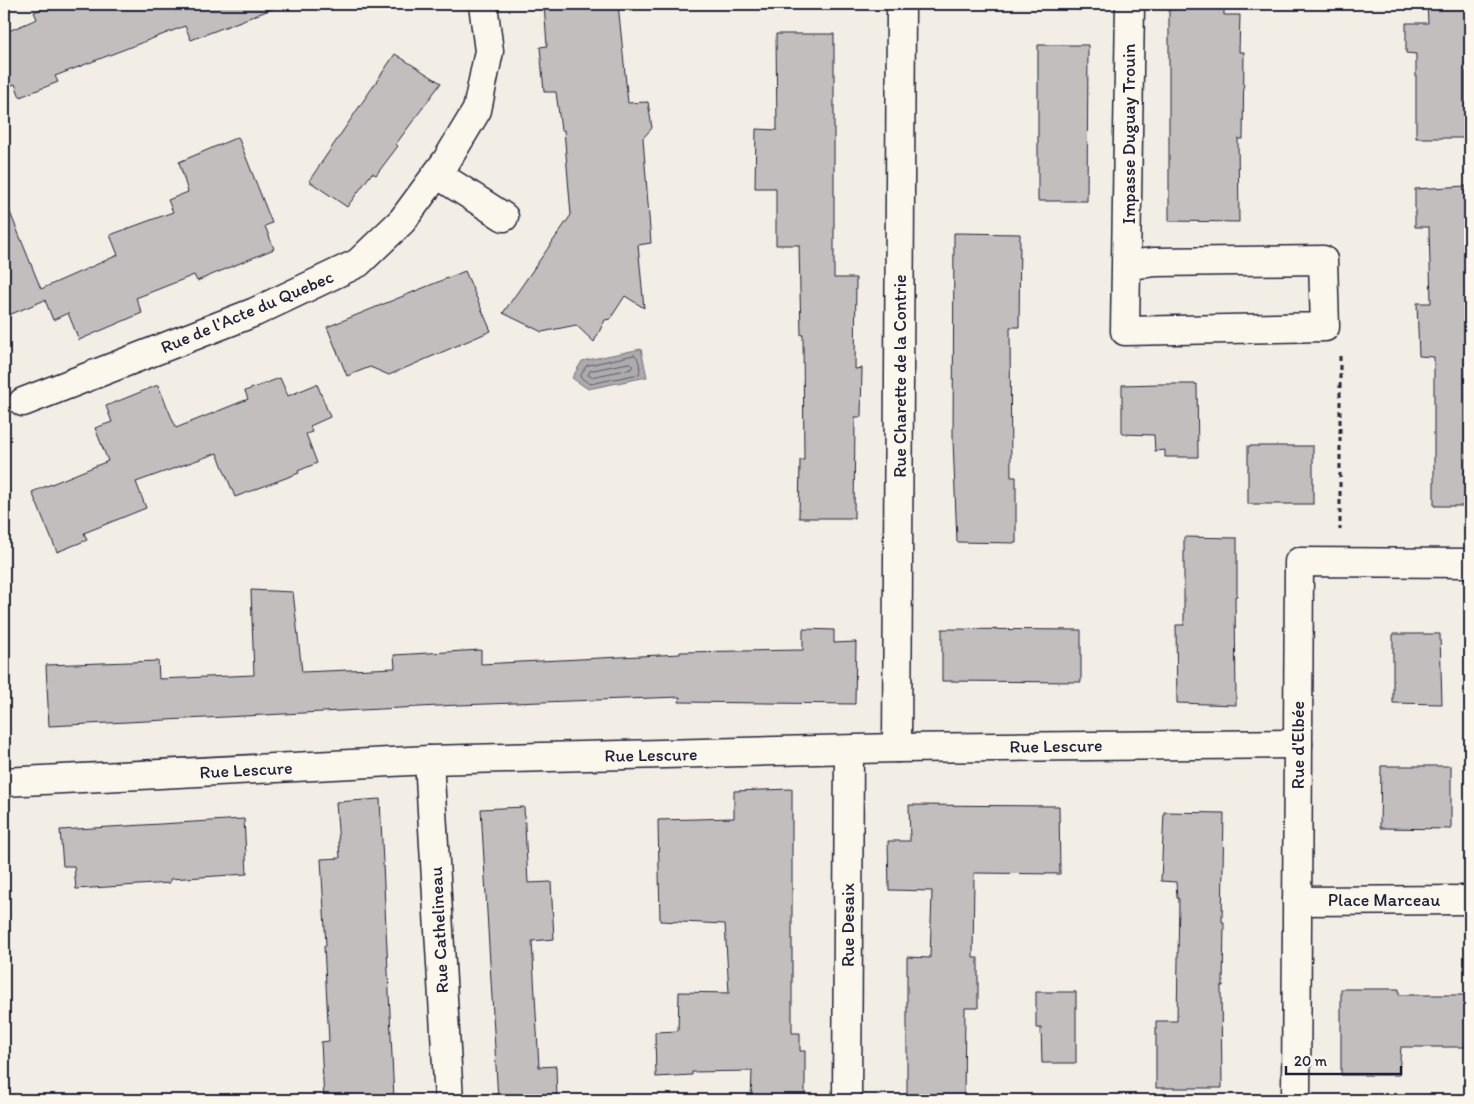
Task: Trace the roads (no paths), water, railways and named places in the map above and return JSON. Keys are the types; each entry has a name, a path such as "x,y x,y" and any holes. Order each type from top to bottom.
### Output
{"street":[{"name":"Rue de l'Acte du Quebec","path":"23,402 255,312 358,264 402,222 447,160 477,110 489,51 483,4"},
{"name":"Rue Charette de la Contrie","path":"897,748 901,4"},
{"name":"Impasse Duguay Trouin","path":"1128,265 1155,262 1323,260 1326,327 1126,331 1130,4"},
{"path":"437,174 504,217"},
{"name":"Rue d'Elbée","path":"1296,1100 1299,562 1470,563"},
{"name":"Rue Lescure","path":"4,782 429,760 897,748 1298,744"},
{"name":"Rue Desaix","path":"847,1100 849,750"},
{"name":"Rue Cathelineau","path":"429,760 449,1100"},
{"name":"Place Marceau","path":"1297,901 1470,900"}],"water":[{"path":"641,349 647,377 588,389 572,378 582,361"}]}
